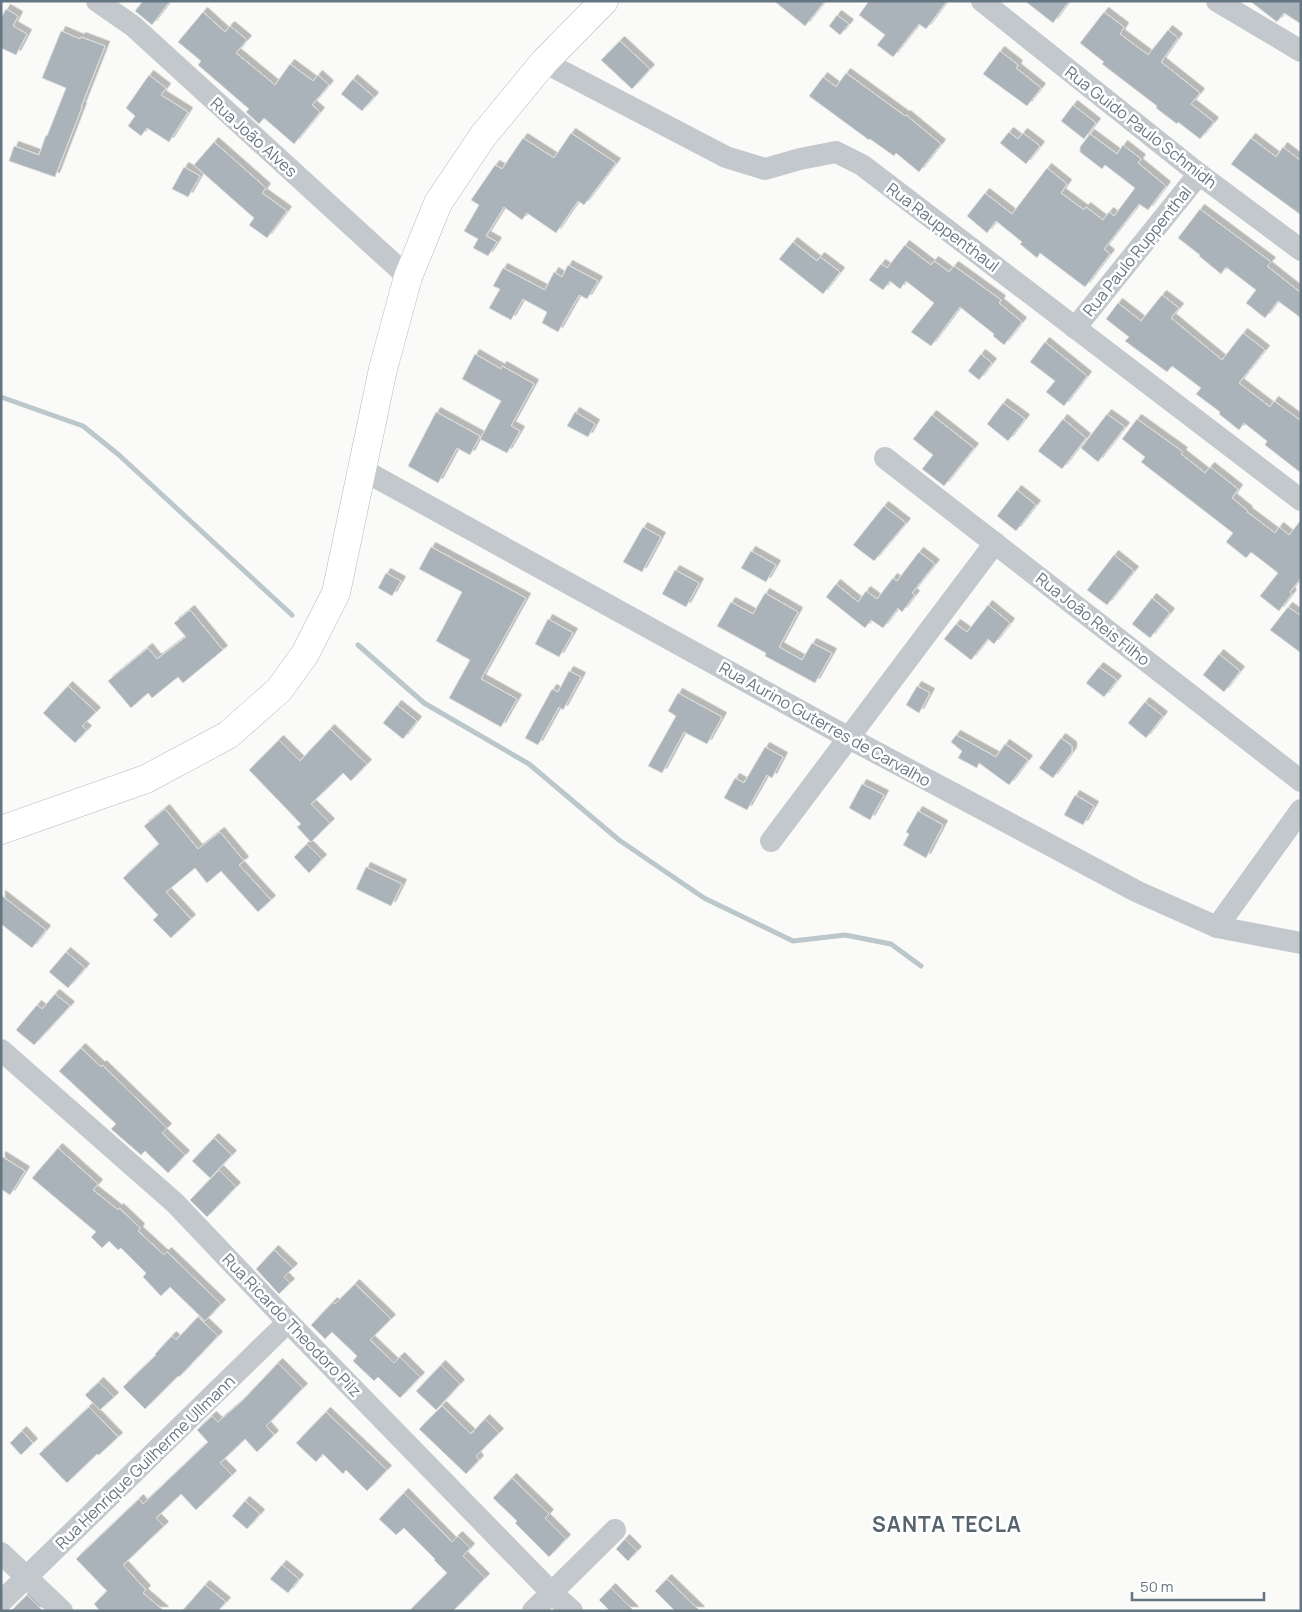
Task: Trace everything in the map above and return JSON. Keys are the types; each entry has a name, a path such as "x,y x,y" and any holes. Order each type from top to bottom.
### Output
{"main road":[{"path":"1,830 146,779 228,735 279,690 306,654 336,593 383,369 408,277 438,202 482,136 544,62 604,1"}],"street":[{"name":"Rua João Alves","path":"97,1 133,26 408,277"},
{"name":"Rua Guido Paulo Schmidh","path":"982,1 1199,174 1301,250"},
{"path":"1217,1 1301,51"},
{"name":"Rua Rauppenthaul","path":"544,62 726,157 764,169 836,152 862,165 1301,500"},
{"name":"Rua Paulo Ruppenthal","path":"1074,328 1199,174"},
{"name":"Rua João Reis Filho","path":"885,458 1301,781"},
{"name":"Rua Aurino Guterres de Carvalho","path":"363,470 848,738 1138,892 1217,927 1301,943"},
{"path":"771,841 995,543"},
{"path":"1217,927 1301,810"},
{"name":"Rua Ricardo Theodoro Pilz","path":"1,1050 175,1203 288,1322 552,1593 572,1611"},
{"name":"Rua Henrique Guilherme Ullmann","path":"1,1602 288,1322"},
{"path":"533,1611 615,1530"},
{"path":"1,1553 62,1611"}],"building":[{"path":"143,1 170,1 152,25 135,11"},
{"path":"774,1 825,1 805,26"},
{"path":"869,1 947,1 926,29 919,24 893,57 877,45 885,35 859,15"},
{"path":"1025,1 1069,1 1053,23"},
{"path":"1250,1 1301,1 1301,24 1284,13 1277,22"},
{"path":"6,9 18,16 13,26 27,34 16,55 1,48 1,18"},
{"path":"203,12 225,32 230,26 247,40 236,53 275,85 290,64 313,81 318,75 329,85 312,105 320,112 294,144 264,118 259,124 246,112 249,109 198,65 201,61 178,42"},
{"path":"1104,12 1124,27 1120,34 1148,55 1168,30 1178,38 1161,62 1200,93 1191,104 1214,122 1200,139 1156,108 1157,106 1102,64 1104,62 1080,43"},
{"path":"837,15 849,24 840,35 829,26"},
{"path":"61,31 105,46 55,177 9,161 14,146 39,155 47,136 66,88 42,78"},
{"path":"620,41 650,69 632,89 601,60"},
{"path":"1000,51 1018,65 1016,68 1041,88 1027,106 983,74"},
{"path":"846,73 906,115 941,144 919,172 896,153 894,156 869,140 809,96 823,77 836,87"},
{"path":"149,75 166,88 161,95 188,112 169,142 147,128 141,136 128,126 135,116 126,108"},
{"path":"353,79 374,97 362,111 341,94"},
{"path":"1073,105 1096,123 1084,139 1061,121"},
{"path":"1009,132 1018,139 1023,133 1040,146 1026,164 1000,143"},
{"path":"571,133 616,163 584,205 578,201 556,233 527,213 522,220 504,207 486,236 497,242 488,256 473,248 478,239 464,231 479,205 471,200 495,165 502,169 523,138 554,158"},
{"path":"1090,134 1117,154 1123,145 1141,159 1138,163 1166,186 1148,210 1139,204 1104,249 1110,254 1085,287 1040,253 1037,258 1020,244 1022,242 996,221 987,233 967,216 985,193 1012,214 1047,168 1067,184 1061,193 1084,210 1086,207 1103,220 1109,212 1114,216 1135,188 1105,165 1102,169 1080,152 1080,147"},
{"path":"1251,138 1276,157 1283,147 1301,161 1301,215 1231,164"},
{"path":"214,142 266,188 262,193 287,211 267,238 249,225 254,218 194,165"},
{"path":"184,167 200,176 188,197 172,189"},
{"path":"1200,209 1271,262 1267,266 1301,293 1301,318 1278,301 1265,318 1246,303 1256,290 1226,267 1221,274 1178,238"},
{"path":"793,242 817,261 820,257 840,272 823,294 779,259"},
{"path":"905,245 931,265 934,261 949,272 954,266 1001,300 999,303 1022,322 1004,345 993,336 994,334 960,307 931,346 911,332 934,303 906,281 900,289 890,281 883,290 869,280 881,264 887,268"},
{"path":"568,265 598,281 587,299 579,295 558,332 542,323 547,312 523,299 511,320 489,308 500,289 493,286 503,268 545,290 554,272 562,277"},
{"path":"1162,295 1179,308 1171,318 1222,360 1243,333 1265,350 1239,383 1270,407 1274,401 1301,421 1301,473 1265,445 1267,441 1244,423 1239,430 1219,414 1220,412 1196,394 1201,388 1172,366 1167,372 1125,341 1129,337 1106,319 1118,303 1141,321"},
{"path":"1045,342 1087,376 1064,406 1046,392 1055,381 1030,362"},
{"path":"475,354 501,369 502,366 534,384 511,426 520,431 507,453 480,439 501,401 462,379"},
{"path":"981,354 992,363 979,380 968,371"},
{"path":"1003,403 1025,419 1008,441 987,424"},
{"path":"436,412 480,436 470,455 457,448 438,483 408,466"},
{"path":"575,412 595,424 588,437 567,426"},
{"path":"1107,414 1125,427 1098,462 1081,448"},
{"path":"932,415 974,448 944,486 922,469 933,455 913,439"},
{"path":"1063,419 1086,438 1062,469 1038,451"},
{"path":"1137,419 1183,452 1181,454 1205,473 1210,467 1238,489 1232,498 1275,533 1279,527 1289,535 1301,520 1301,578 1279,611 1260,596 1278,573 1251,552 1246,558 1226,542 1233,533 1141,462 1145,457 1122,439"},
{"path":"1017,490 1036,505 1016,531 997,516"},
{"path":"884,506 906,523 874,561 853,545"},
{"path":"643,527 661,537 642,572 623,562"},
{"path":"431,547 526,598 481,679 517,699 501,727 449,698 470,660 436,641 462,592 419,569"},
{"path":"751,551 776,565 766,582 741,568"},
{"path":"919,552 935,564 912,593 915,595 902,612 898,608 883,628 871,620 865,628 826,597 836,584 858,602 866,591 877,599 893,578 897,581"},
{"path":"1114,555 1134,571 1107,605 1087,590"},
{"path":"675,570 699,583 686,607 662,594"},
{"path":"386,573 401,581 392,596 378,588"},
{"path":"765,593 798,612 779,647 802,660 812,643 832,653 815,683 765,656 766,653 717,626 731,602 753,614"},
{"path":"1152,598 1170,613 1150,638 1132,624"},
{"path":"988,605 1010,623 994,644 988,639 971,660 944,639 956,624 967,632"},
{"path":"1288,607 1301,616 1301,653 1270,630"},
{"path":"190,610 223,650 183,683 178,677 152,698 148,693 131,708 108,681 148,648 157,659 186,637 174,623"},
{"path":"548,619 573,633 559,657 535,644"},
{"path":"1219,654 1240,671 1224,692 1203,675"},
{"path":"1099,667 1117,680 1104,697 1086,683"},
{"path":"569,671 581,677 563,710 559,707 538,745 525,738 552,689 558,692"},
{"path":"68,686 96,712 82,726 87,730 75,743 43,713"},
{"path":"917,686 930,693 919,713 906,705"},
{"path":"678,693 722,717 707,744 684,732 662,773 648,766 676,716 668,711"},
{"path":"1145,702 1163,716 1146,738 1128,723"},
{"path":"397,705 417,721 403,739 383,723"},
{"path":"330,729 367,764 351,781 343,773 311,804 330,823 311,842 297,827 301,824 249,770 279,740 300,761"},
{"path":"956,735 996,757 1005,744 1028,760 1009,785 979,763 977,768 958,758 962,751 951,742"},
{"path":"1061,738 1072,746 1072,752 1053,778 1039,768"},
{"path":"765,747 783,757 772,778 767,775 747,810 724,798 735,778 744,783"},
{"path":"862,784 884,795 870,820 849,808"},
{"path":"1075,795 1094,806 1083,825 1064,815"},
{"path":"165,809 198,849 220,832 244,861 239,865 271,900 258,912 221,871 207,883 195,868 166,892 191,919 171,938 153,920 158,915 123,878 159,844 144,826"},
{"path":"918,811 943,825 926,858 903,845 909,834 906,832"},
{"path":"307,844 322,859 309,873 294,857"},
{"path":"366,867 402,884 391,906 356,889"},
{"path":"1,895 46,930 32,948 1,924"},
{"path":"66,952 85,968 68,988 49,972"},
{"path":"55,994 70,1006 34,1045 16,1030 37,1005 42,1009"},
{"path":"81,1048 101,1067 102,1065 167,1128 162,1133 185,1155 168,1173 145,1151 141,1155 111,1129 116,1124 59,1071"},
{"path":"214,1138 232,1155 210,1178 192,1161"},
{"path":"58,1148 98,1184 93,1190 118,1210 119,1208 140,1228 138,1231 164,1255 167,1252 221,1304 205,1321 170,1287 161,1296 143,1277 146,1273 121,1248 118,1250 109,1241 102,1248 91,1237 96,1232 32,1178"},
{"path":"1,1156 25,1171 10,1195 1,1189"},
{"path":"219,1170 236,1187 207,1217 190,1200"},
{"path":"274,1250 293,1268 284,1277 290,1283 279,1294 256,1269"},
{"path":"355,1284 391,1319 370,1340 394,1363 400,1357 420,1377 400,1398 378,1377 374,1381 353,1361 357,1356 332,1332 325,1339 311,1325 333,1302 335,1304"},
{"path":"198,1317 218,1336 145,1409 123,1387 156,1355 172,1336 176,1340"},
{"path":"278,1363 303,1388 266,1426 274,1435 257,1452 245,1439 220,1463 232,1475 196,1510 181,1494 156,1518 164,1526 123,1565 146,1590 143,1593 164,1611 100,1611 94,1604 107,1591 76,1559 139,1499 143,1504 208,1442 197,1430 212,1416 218,1422 242,1401"},
{"path":"441,1365 460,1384 436,1410 416,1391"},
{"path":"99,1382 114,1397 100,1410 85,1395"},
{"path":"442,1406 471,1434 485,1419 499,1433 476,1456 479,1460 466,1474 419,1429"},
{"path":"89,1407 118,1437 67,1483 39,1454"},
{"path":"326,1412 387,1470 367,1491 346,1470 343,1474 323,1454 316,1462 296,1443"},
{"path":"22,1431 33,1443 21,1455 10,1443"},
{"path":"512,1478 549,1514 545,1518 566,1539 549,1557 515,1523 517,1521 493,1498"},
{"path":"404,1493 452,1542 458,1536 470,1548 463,1556 485,1578 453,1611 409,1611 447,1573 404,1528 396,1535 379,1519"},
{"path":"245,1501 260,1514 247,1529 232,1516"},
{"path":"625,1539 637,1551 628,1561 616,1549"},
{"path":"282,1565 299,1579 288,1593 270,1579"},
{"path":"667,1579 700,1611 675,1611 655,1591"},
{"path":"205,1585 226,1602 218,1611 182,1611"},
{"path":"611,1588 634,1611 610,1611 599,1600"},
{"path":"27,1595 43,1611 11,1611"}],"waterway":[{"path":"1,397 83,426 119,455 292,615"},
{"path":"358,645 424,703 529,764 619,840 704,898 793,941 845,935 891,944 921,966"}],"district":[{"name":"SANTA TECLA","path":"947,1524"}]}
